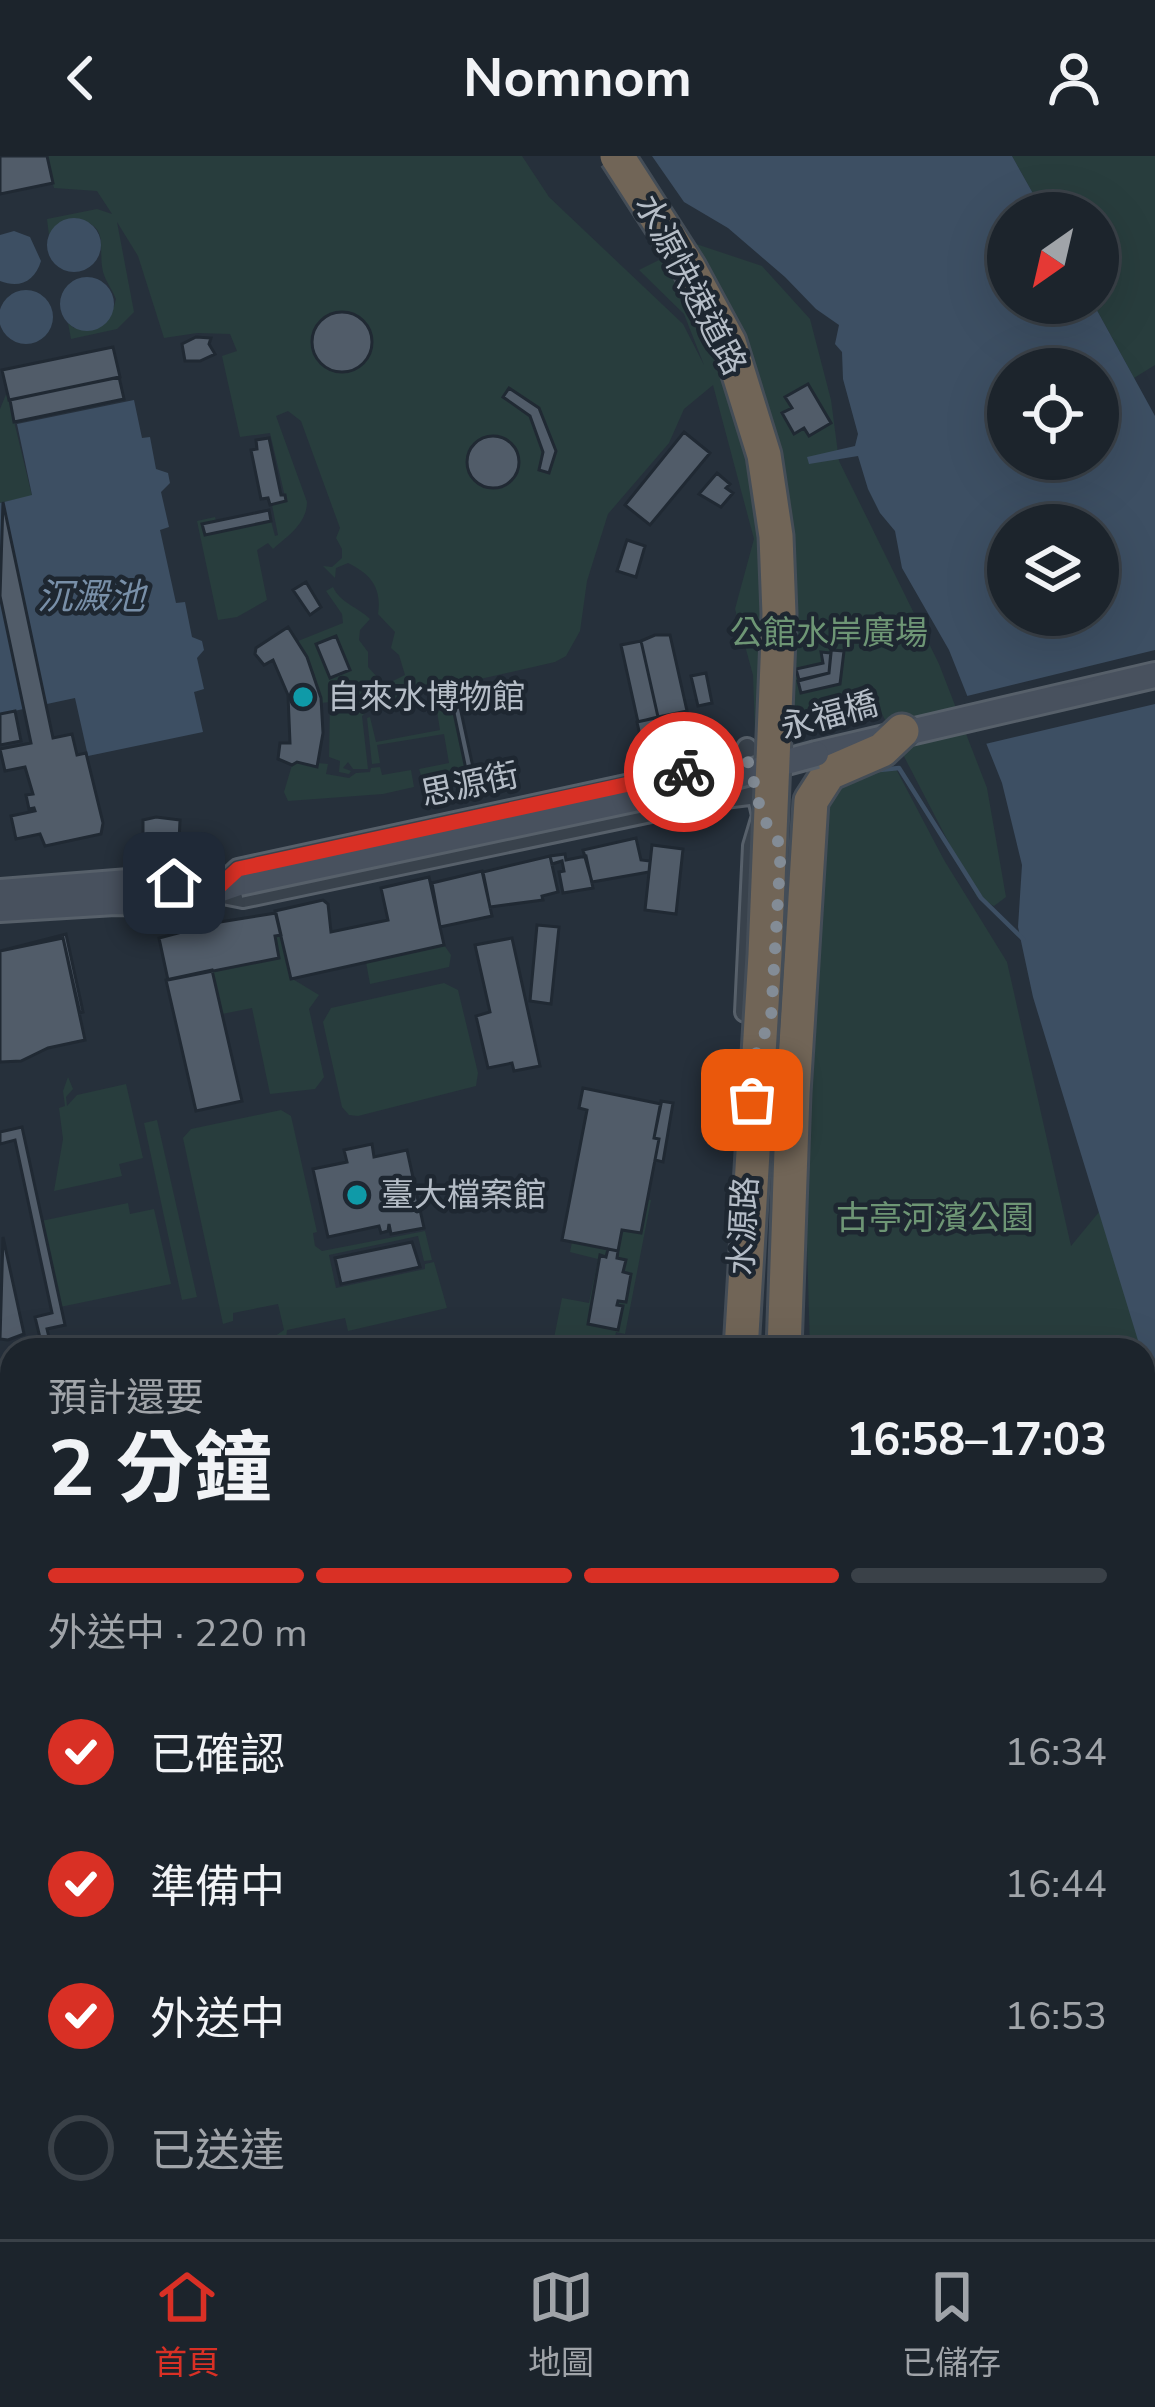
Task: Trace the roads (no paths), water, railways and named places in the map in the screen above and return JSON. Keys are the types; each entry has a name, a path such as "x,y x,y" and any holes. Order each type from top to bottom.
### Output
{"highway":[{"name":"水源快速道路","path":"617,156 689,268 729,342 764,455 776,536 779,614 764,976 740,1338"},
{"path":"640,156 733,308 766,384 792,496 797,665 767,1183 764,1338"},
{"path":"784,1338 811,801 829,773 882,750 902,731"}],"street":[{"name":"永福橋","path":"239,883 713,782 902,731 1155,675"},
{"path":"757,1048 767,813 777,790 816,754"},
{"name":"水源路","path":"740,1338 757,1048 744,1036 753,847 762,816 748,755"},
{"name":"思源街","path":"202,892 238,869 748,755"},
{"name":"思源街","path":"0,892 174,883 243,898 708,800 758,794"},
{"path":"757,1048 771,1018 781,846 762,816"},
{"name":"思源街","path":"0,909 174,903 239,883"}],"water":[{"path":"652,156 1012,156 1032,192 987,192 987,324 1105,324 1118,348 987,348 987,480 1119,480 1119,350 1155,416 1155,1338 1137,1338 1033,997 1018,927 1022,865 1002,783 949,650 902,568 895,531 868,489 858,456 809,464 807,457 855,446 858,434 843,379 842,352 835,344 839,325 728,228 684,202"},
{"path":"74,218 93,226 101,245 93,264 74,272 55,264 47,245 55,226"},
{"path":"14,231 30,237 41,261 31,278 14,284 0,281 0,235"},
{"path":"87,277 106,285 114,304 106,323 87,331 68,323 60,304 68,285"},
{"path":"26,290 45,298 53,317 45,336 26,344 7,336 -1,317 7,298"},
{"name":"沉澱池","path":"134,400 142,438 150,437 156,469 168,473 170,483 161,492 169,527 160,530 176,603 185,602 192,637 202,641 204,650 197,658 204,689 194,692 203,732 88,756 75,698 0,714 0,503 32,495 17,424"}],"waterway":[{"path":"870,771 899,768 981,898 1023,939"}],"place":[{"name":"自來水博物館","path":"303,697"},
{"name":"臺大檔案館","path":"357,1195"}],"park label":[{"name":"公館水岸廣場","path":"829,633"},
{"name":"古亭河濱公園","path":"935,1218"}]}
